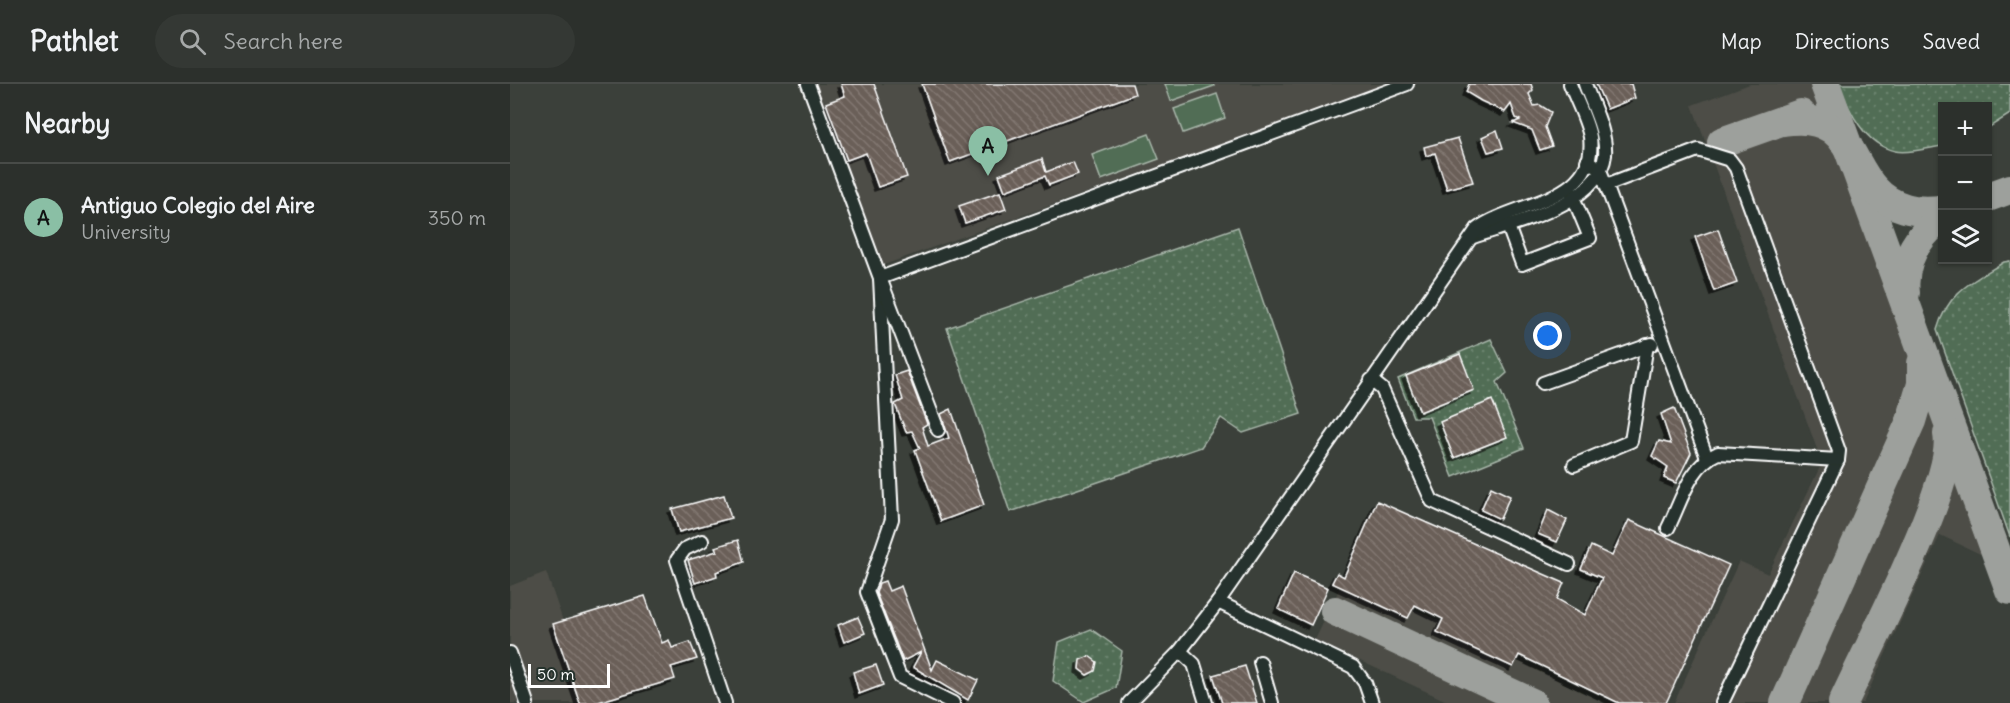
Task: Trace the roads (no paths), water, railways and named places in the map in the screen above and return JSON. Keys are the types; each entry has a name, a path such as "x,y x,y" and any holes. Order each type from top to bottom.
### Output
{"lane":[{"path":"808,84 938,430"},
{"path":"880,278 1407,84"},
{"path":"1506,219 1522,264 1590,238 1572,193 1587,161 1590,136 1570,84"},
{"path":"1129,703 1180,651 1218,602 1469,239 1506,219 1572,193 1583,193 1605,156 1601,130 1585,84"},
{"path":"1606,185 1698,150 1730,160 1736,168 1839,451 1838,460 1722,703"},
{"path":"1587,161 1599,168 1606,185 1707,458"},
{"path":"880,278 892,519 867,592 900,677 953,703"},
{"path":"1543,383 1662,341"},
{"path":"884,350 905,345"},
{"path":"1574,465 1631,441 1647,345"},
{"path":"1371,380 1382,389 1432,501 1569,564"},
{"path":"1668,528 1697,468 1707,458 1718,453 1838,460"},
{"path":"702,541 685,549 677,560 725,703"},
{"path":"1218,602 1353,667 1361,675 1372,703"},
{"path":"1180,651 1194,664 1206,703"},
{"path":"510,653 527,703"},
{"path":"1260,662 1272,703"}],"place":[{"name":"Antiguo Colegio del Aire","path":"988,176"}]}
